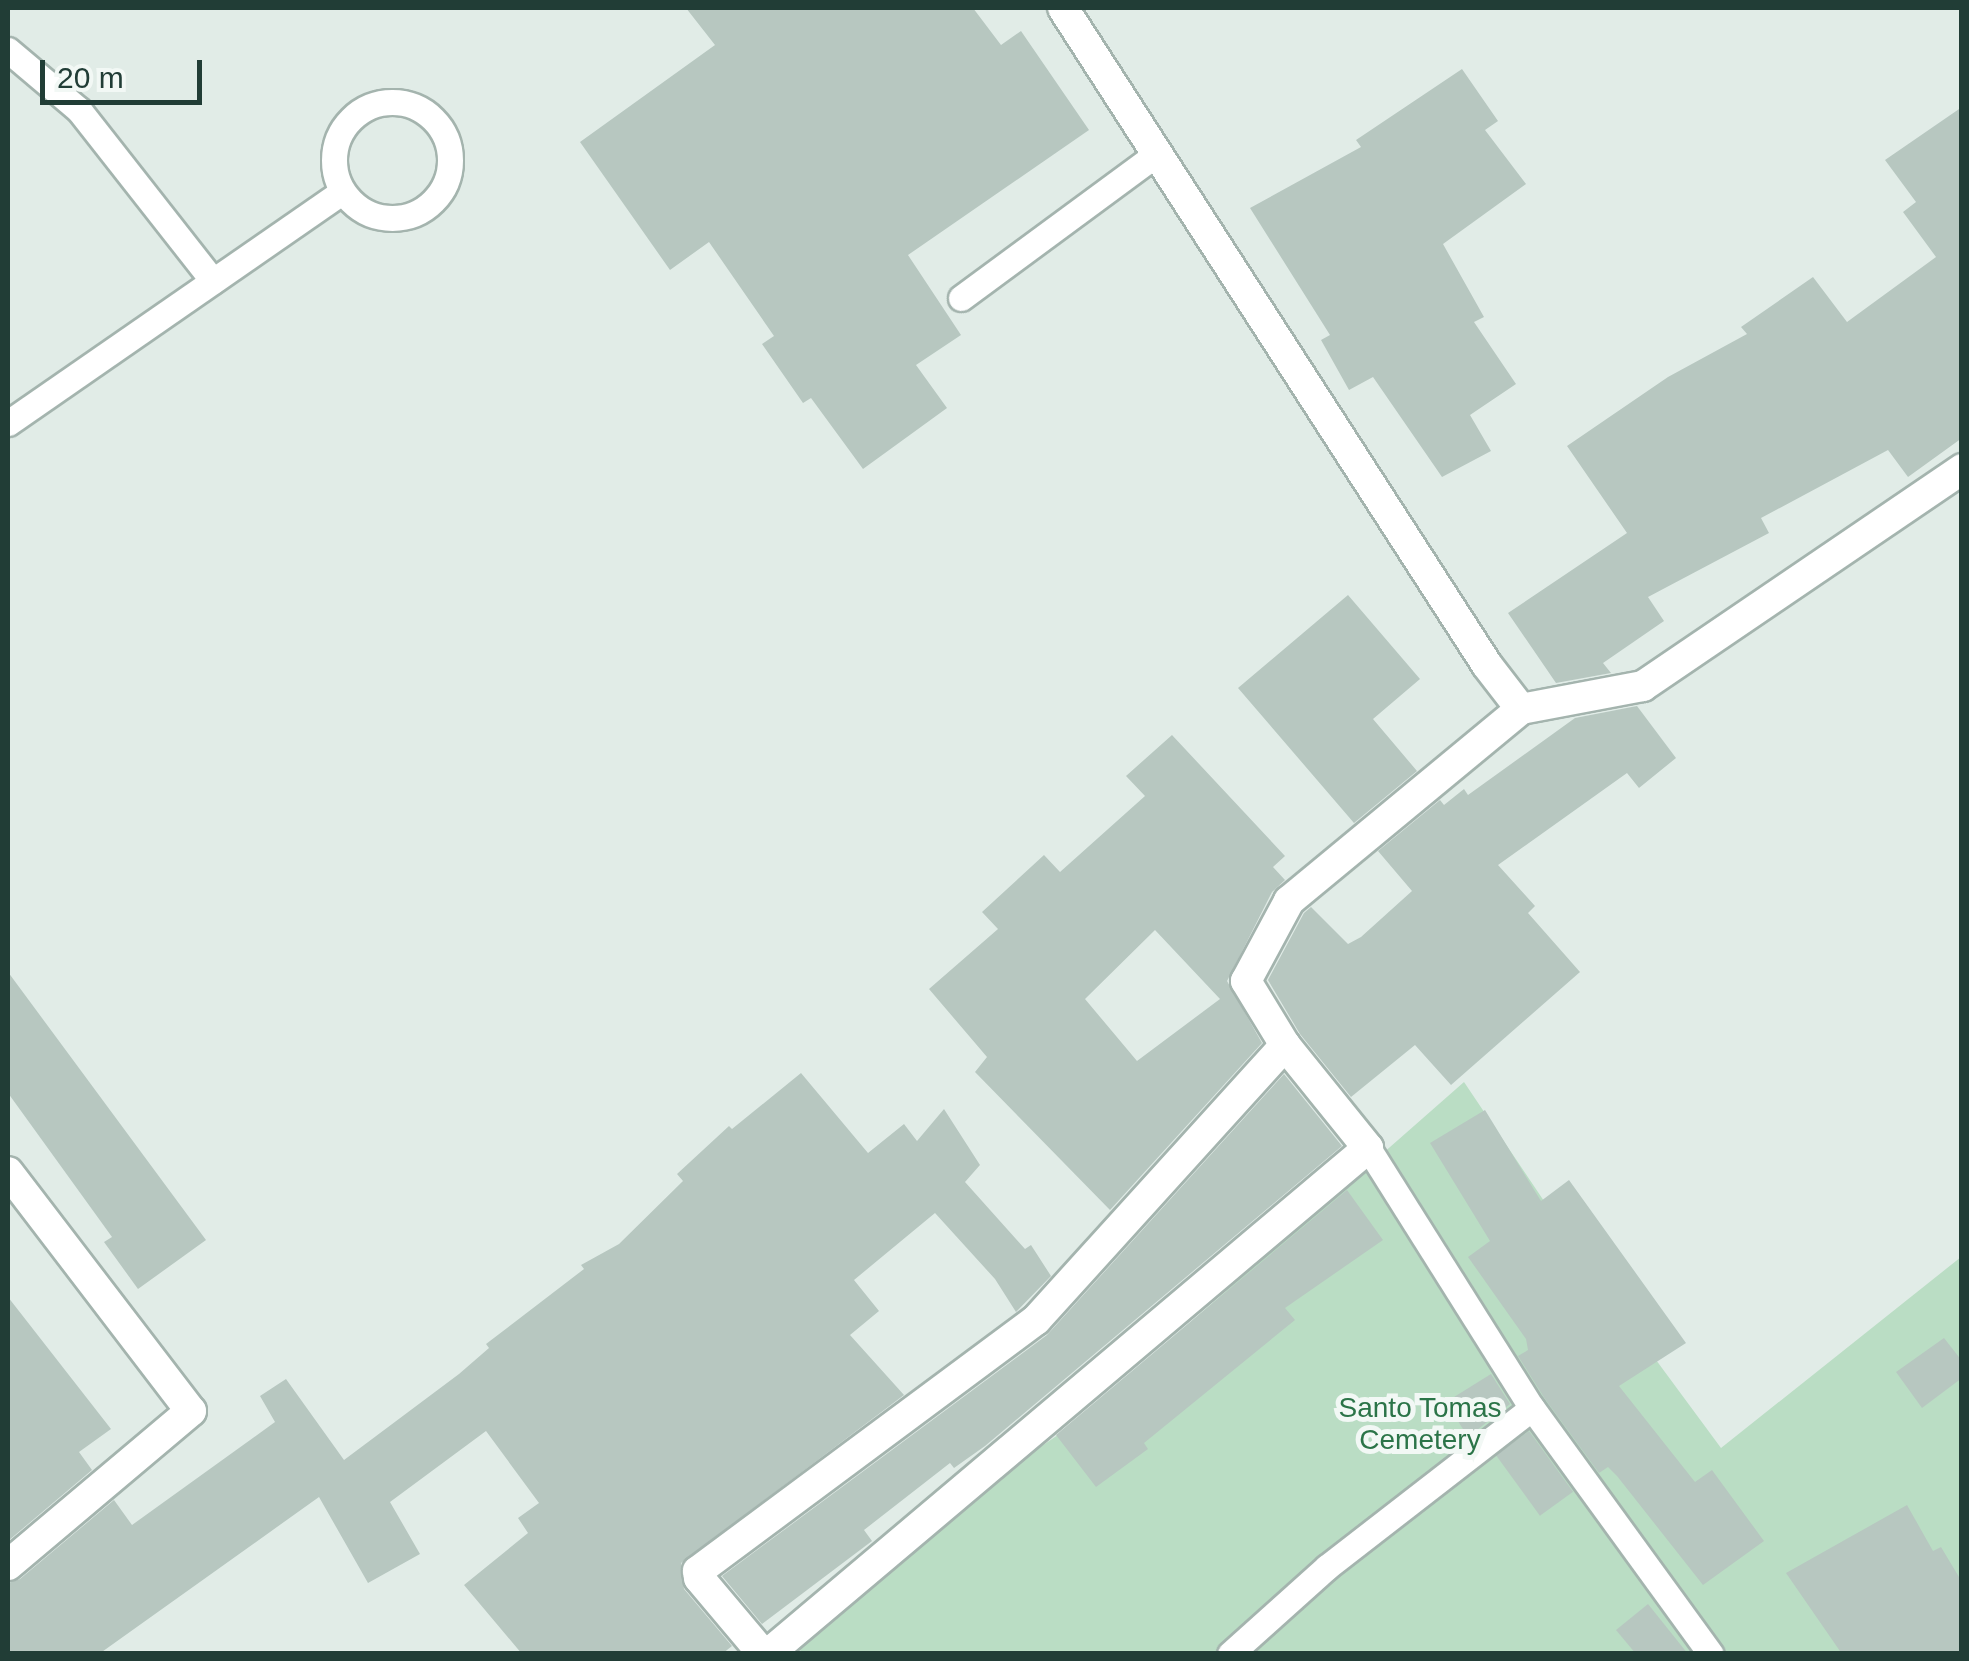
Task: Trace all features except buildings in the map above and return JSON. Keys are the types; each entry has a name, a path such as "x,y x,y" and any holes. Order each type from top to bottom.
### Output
{"street":[{"path":"1064,8 1487,665 1521,709"},
{"path":"1285,1045 1036,1320 698,1571 699,1578 766,1654 1368,1148 1285,1045 1246,982 1289,901 1521,709 1643,686 1962,469"},
{"path":"8,1172 190,1411 8,1565"}],"lane":[{"path":"8,50 79,110 213,281"},
{"path":"406,103 439,126 450,160 447,179 425,209 390,218 371,215 342,192 334,174 339,134 367,107 406,103"},
{"path":"962,298 1158,153"},
{"path":"8,423 342,192"},
{"path":"1368,1148 1532,1408 1710,1654"},
{"path":"1230,1654 1327,1568 1532,1408"}],"green space":[{"name":"Santo Tomas Cemetery","path":"1464,1082 1597,1280 1721,1448 1961,1257 1961,1653 803,1654 780,1624 1077,1422"}]}
